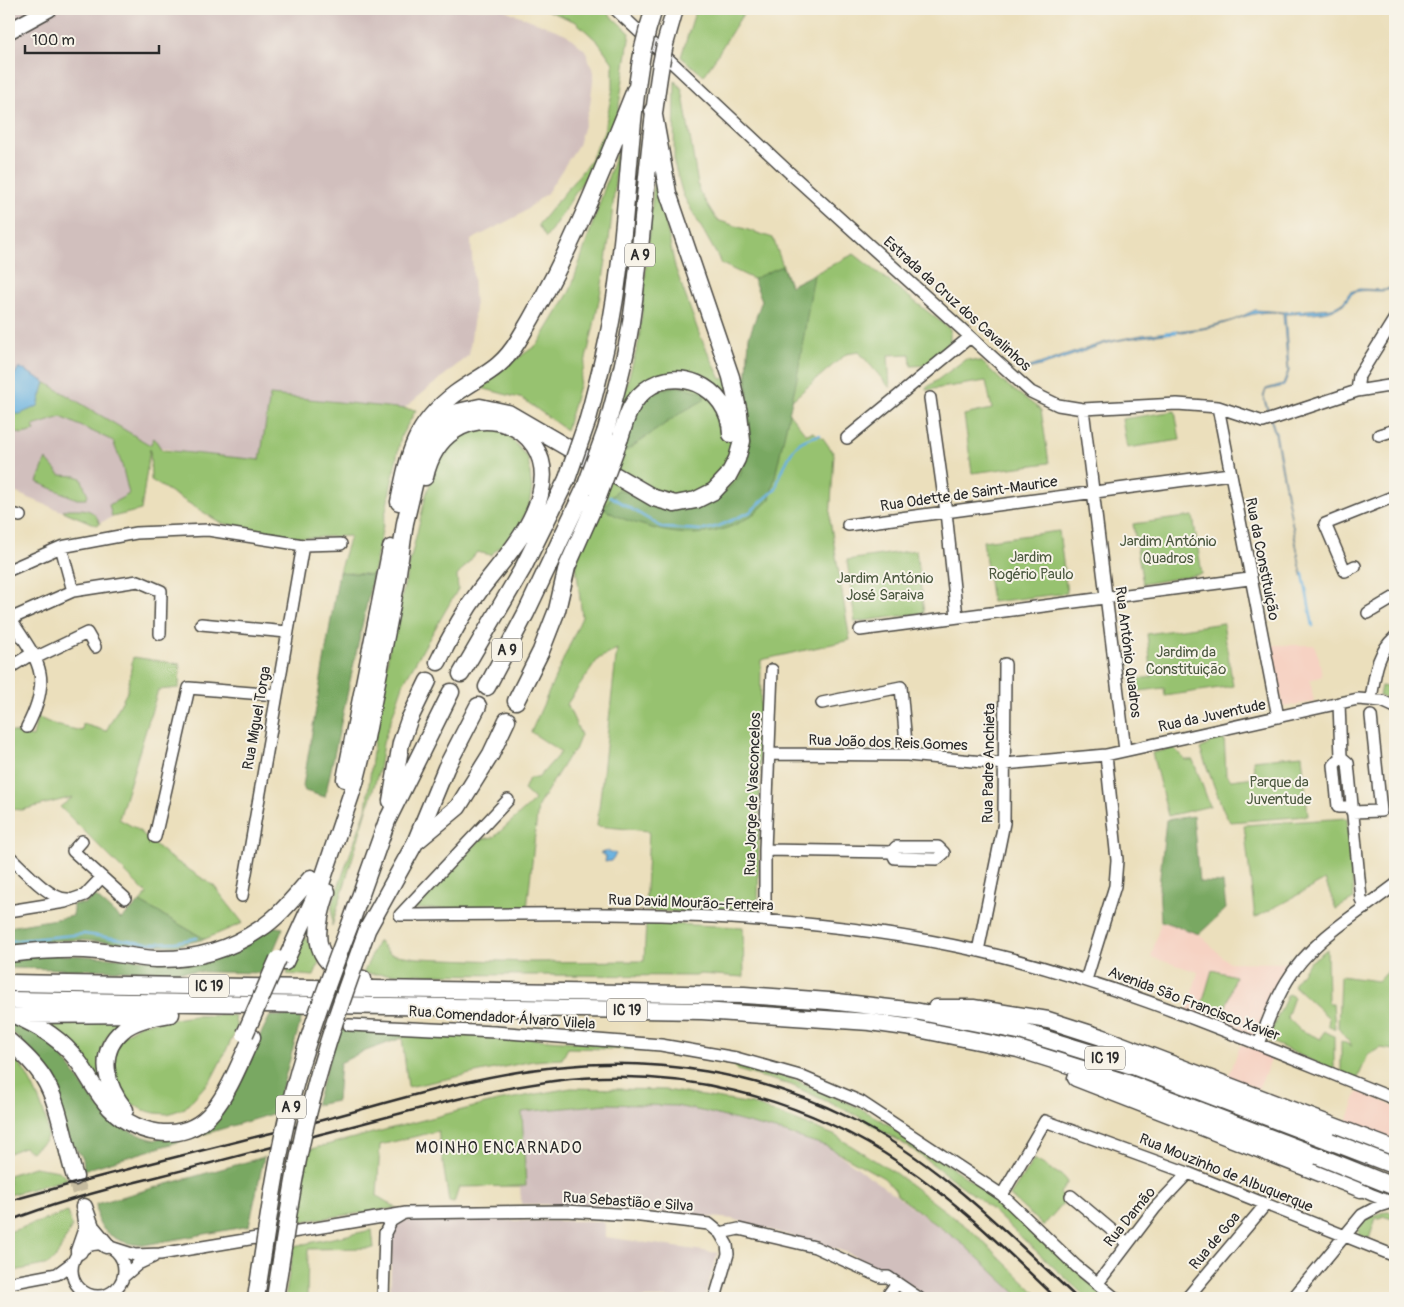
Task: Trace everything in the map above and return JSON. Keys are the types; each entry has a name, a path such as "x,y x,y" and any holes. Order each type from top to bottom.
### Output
{"highway":[{"name":"A 9","path":"461,674 523,568 567,479 588,419 602,369 613,314 636,90 643,48 654,9"},
{"name":"A 9","path":"487,687 591,493 613,434 632,317 644,221 653,110 660,64 675,9"},
{"path":"282,960 327,839 344,782 407,464 417,434 440,408 455,395 500,366 518,343 586,208 636,90"},
{"path":"408,990 357,978 338,971 326,960 319,945 317,927 320,912 350,832 360,785 365,743 405,523 423,446 434,428 458,412 480,407 508,413 654,498 674,504 696,500 714,491 728,476 737,459 742,441 739,413 720,342 668,193 653,110"},
{"path":"440,408 479,398 496,400 512,406 629,476 656,489 674,494 692,491 708,483 722,467 729,453 732,432 728,414 719,398 704,386 682,379 658,384 640,395 613,434"},
{"path":"396,580 414,524 427,466 440,442 460,426 484,420 512,426 534,443 542,466 541,493 533,517 456,624 438,662"},
{"path":"516,702 541,651 558,610 567,567 591,493"},
{"path":"387,821 401,744 409,720 428,681"},
{"name":"A 9","path":"256,1298 275,1178 299,1071 318,1011 387,821 451,692"},
{"name":"A 9","path":"275,1298 294,1181 312,1099 337,1014 367,930 415,843 446,768 478,706"},
{"path":"415,843 458,807 491,754 507,720"},
{"path":"10,1010 50,1032 67,1047 105,1103 132,1126 150,1132 165,1134 198,1125 212,1112 223,1097 248,1036 337,842 365,743"},
{"path":"9,954 47,950 86,950 155,959 179,958 229,947 261,929 283,910 311,878"},
{"name":"IC 19","path":"9,982 744,995 915,1011 1023,1032 1130,1065 1395,1166"},
{"path":"231,1004 138,1021 123,1029 112,1043 106,1060 107,1078 114,1096 127,1113 145,1122 165,1125 184,1121 199,1113 211,1100 248,1036"},
{"name":"IC 19","path":"10,1010 231,1004 692,1011 828,1018 913,1028 1018,1049 1130,1084 1318,1156 1394,1198"},
{"path":"872,1006 973,1008 1048,1020 1101,1036 1395,1150"},
{"path":"10,1010 170,1014"},
{"path":"9,1041 29,1058 45,1079 55,1106 75,1177"},
{"path":"1018,1049 1071,1076 1363,1190"},
{"path":"76,1257 87,1228 84,1209 91,1227 108,1246"}],"main road":[{"path":"9,31 49,9"}],"street":[{"name":"Estrada da Cruz dos Cavalinhos","path":"615,9 779,163 1031,392 1058,405 1082,409 1177,404 1218,407 1267,422 1357,391 1395,385"},
{"path":"1357,391 1363,369 1395,318"},
{"path":"847,438 970,337"},
{"path":"930,398 946,512 957,617"},
{"name":"Rua da Constituição","path":"1218,407 1249,579 1278,717"},
{"name":"Rua António Quadros","path":"1082,409 1125,750"},
{"path":"1379,435 1395,430"},
{"name":"Rua Odette de Saint-Maurice","path":"848,525 1230,474"},
{"path":"1355,566 1345,571 1326,524 1395,496"},
{"path":"9,570 61,547 136,533 208,530 303,545 341,544"},
{"name":"Rua Miguel Torga","path":"242,896 303,545"},
{"path":"61,547 73,590"},
{"path":"860,630 1249,579"},
{"path":"27,727 39,704 41,679 34,656 9,618 73,590 138,582 161,590 160,634"},
{"path":"1368,613 1395,597"},
{"path":"201,624 288,632"},
{"path":"9,668 86,633 95,647"},
{"path":"1395,637 1384,647 1380,654 1371,699 1395,707"},
{"name":"Rua Padre Anchieta","path":"978,951 1004,823 1006,664"},
{"name":"Rua Jorge de Vasconcelos","path":"766,920 766,850 772,670"},
{"path":"822,702 901,687 907,755"},
{"path":"155,837 189,688 276,695"},
{"name":"Rua da Juventude","path":"1005,764 1106,755 1339,703 1358,699 1371,699"},
{"path":"1339,703 1341,757 1348,763 1361,899 1365,908"},
{"path":"1352,809 1381,811 1371,716"},
{"name":"Rua João dos Reis Gomes","path":"769,754 907,755 1005,764"},
{"path":"1086,980 1115,886 1117,860 1106,755"},
{"name":"Rua David Mourão-Ferreira","path":"508,800 400,915 571,914 766,920 863,931 978,951"},
{"path":"82,841 73,851 125,898"},
{"path":"766,850 892,852"},
{"path":"9,856 60,900 85,895 102,878"},
{"path":"1259,1044 1284,986 1298,966 1311,951 1395,885"},
{"path":"36,906 43,901 45,888"},
{"path":"9,911 36,906 42,907 65,902 70,899"},
{"name":"Avenida São Francisco Xavier","path":"978,951 1086,980 1167,1008 1395,1099"},
{"name":"Rua Comendador Álvaro Vilela","path":"349,1026 423,1028 661,1045 736,1058 800,1076 861,1102 1002,1195 1076,1266 1115,1298"},
{"name":"Rua Mouzinho de Albuquerque","path":"1002,1195 1045,1121 1188,1173 1395,1256"},
{"path":"1362,1215 1363,1190 1357,1179 1364,1157 1379,1148 1395,1150"},
{"name":"Rua Damão","path":"1098,1283 1155,1208 1188,1173"},
{"path":"1363,1190 1394,1198"},
{"path":"1071,1196 1127,1244"},
{"path":"1293,1298 1362,1215 1394,1198"},
{"name":"Rua de Goa","path":"1187,1298 1266,1204"},
{"path":"383,1298 384,1239 387,1227 406,1212"},
{"name":"Rua Sebastião e Silva","path":"160,1254 406,1212 588,1212 709,1224 720,1233"},
{"path":"715,1298 728,1254 720,1233 739,1229 815,1247 897,1283 920,1298"},
{"path":"9,1283 57,1274 92,1244 108,1246 135,1255 160,1254"},
{"path":"108,1246 122,1260 123,1277"},
{"path":"36,1279 62,1280 76,1286 91,1296 99,1297 114,1290 123,1277 138,1264 160,1254"},
{"path":"76,1257 71,1271 76,1286"},
{"path":"886,1298 897,1283"}],"shaded area":[{"path":"9,9 502,9 566,34 585,50 594,73 590,105 578,145 547,193 521,214 471,240 475,308 469,355 401,411 268,473 151,445 141,510 112,517 96,525 9,490"},
{"path":"1272,645 1314,645 1319,658 1322,676 1310,680 1314,702 1283,707"},
{"path":"1161,921 1199,934 1228,962 1285,963 1254,1037 1187,1011 1198,972 1151,957"},
{"path":"1241,1044 1273,1056 1258,1089 1228,1077"},
{"path":"1358,1091 1395,1106 1395,1143 1347,1122"},
{"path":"668,1099 784,1129 793,1137 811,1134 964,1245 1032,1298 928,1298 906,1282 846,1252 733,1219 573,1205 521,1204 516,1106"},
{"path":"403,1220 600,1221 605,1224 605,1237 718,1253 704,1298 390,1298 392,1236 395,1227"}],"green space":[{"path":"544,9 603,9 630,33 618,112 603,151 546,238 538,225 588,164 604,132 613,88 613,63 598,42 576,22"},
{"path":"696,9 746,9 704,76 681,57"},
{"path":"675,81 682,89 699,191 717,220 773,238 790,286 854,254 950,329 950,341 930,365 911,366 910,354 888,355 890,388 859,352 846,354 784,407 806,434 813,432 823,438 834,454 830,520 850,640 761,660 758,914 703,914 645,910 649,831 597,826 617,649 598,659 567,704 581,735 575,750 568,757 538,806 527,909 412,909 481,839 494,837 535,800 524,790 529,778 538,778 561,752 531,732 582,617 576,564 639,341 655,170 675,267 700,336 721,379 747,375 749,337 763,302 753,279 722,264 683,195 674,163"},
{"path":"617,151 611,224 594,327 566,430 523,399 477,387 538,344 570,291"},
{"path":"782,266 790,286 814,274 797,378 770,499 756,512 727,528 694,534 677,533 642,525 622,518 603,508 618,489 664,508 712,499 726,491 740,476 750,440 747,375 749,337 762,300 753,279"},
{"path":"966,359 982,362 1003,382 1041,410 1049,463 972,473 964,415 992,409 986,381 925,389"},
{"path":"45,382 150,445 154,438 162,450 260,460 270,395 416,410 401,436 373,575 339,572 350,536 303,538 221,523 151,480 150,449 141,510 112,517 109,505 129,494 122,465 113,441 61,417 33,426 35,431 22,434 9,430 9,409 13,414 38,406"},
{"path":"676,386 704,392 704,400 682,412 626,451 623,446 626,435 634,415 640,407 654,394"},
{"path":"1175,411 1180,440 1127,448 1122,419"},
{"path":"476,427 504,430 528,458 532,489 529,505 518,529 491,555 477,552 457,576 458,589 404,682 383,743 379,770 332,926 332,904 366,810 375,734 390,645 426,495 442,449 450,441"},
{"path":"46,459 60,475 81,478 88,495 86,499 77,499 37,482"},
{"path":"67,509 87,510 95,514 100,524 96,525 63,511"},
{"name":"Jardim António Quadros","path":"1193,516 1202,574 1143,584 1133,524"},
{"name":"Jardim Rogério Paulo","path":"1059,531 1067,593 992,602 983,541"},
{"name":"Jardim António José Saraiva","path":"916,550 924,613 855,622 847,560"},
{"path":"339,572 373,575 325,797 305,791 303,786"},
{"name":"Jardim da Constituição","path":"1223,623 1233,686 1165,696 1164,688 1133,692 1131,680 1152,677 1147,634"},
{"path":"133,657 180,664 179,688 158,690 119,819 137,829 168,856 214,886 243,923 205,939 140,902 147,894 60,807 73,797 22,810 9,809 9,731 33,737 37,717 55,725 82,731 83,724 106,731 127,692"},
{"path":"1381,686 1395,688 1395,701 1379,696"},
{"name":"Parque da Juventude","path":"1224,734 1226,775 1231,780 1255,777 1253,760 1302,755 1308,816 1230,822 1222,807 1200,749 1209,744 1207,736"},
{"path":"1174,748 1185,760 1193,760 1210,806 1168,816 1152,753"},
{"path":"1193,816 1199,882 1223,883 1226,909 1199,934 1161,921 1159,886 1166,820"},
{"path":"1347,818 1354,899 1336,909 1325,880 1255,918 1244,825"},
{"path":"95,896 121,919 140,902 205,939 175,946 77,940 25,942 9,946 9,927 73,916 73,904 84,904"},
{"path":"646,923 743,927 744,977 700,974 696,976 363,974 378,941 390,954 418,958 527,962 644,961"},
{"path":"270,926 283,928 264,973 9,968 9,958 43,954 184,961"},
{"path":"302,934 321,957 314,976 287,974"},
{"path":"1327,949 1328,1003 1333,1003 1335,1029 1328,1025 1329,1018 1293,985 1308,964"},
{"path":"1395,963 1395,1047 1394,1050 1380,1048 1368,1055 1357,1080 1341,1073 1341,1041 1352,1046 1338,1028 1340,976 1378,981"},
{"path":"1212,970 1235,976 1223,1017 1200,1011"},
{"path":"1288,994 1294,997 1287,1017 1300,1030 1321,1039 1324,1031 1334,1036 1334,1071 1267,1040"},
{"path":"234,1015 237,1029 212,1078 185,1108 168,1114 155,1113 143,1110 126,1100 113,1080 114,1050 122,1036 141,1024 194,1016"},
{"path":"270,1016 302,1016 275,1113 84,1170 83,1158 69,1140 35,1055 9,1029 13,1023 33,1032 48,1042 61,1055 102,1111 126,1129 155,1140 225,1105"},
{"path":"120,1019 104,1042 101,1064 104,1084 99,1088 47,1020"},
{"path":"401,1029 656,1048 723,1059 793,1079 858,1107 891,1126 998,1199 1106,1298 1087,1298 982,1201 912,1149 856,1115 791,1085 737,1070 732,1064 655,1050 568,1048 562,1059 533,1061 408,1087"},
{"path":"401,1029 402,1038 360,1053 340,1063 337,1101 315,1105 339,1030"},
{"path":"9,1055 20,1064 29,1080 40,1101 47,1123 48,1132 46,1139 31,1152 24,1147 9,1153"},
{"path":"571,1088 666,1090 752,1104 834,1135 895,1173 972,1231 1041,1298 1021,1298 964,1245 897,1195 884,1178 826,1146 779,1131 676,1106 607,1104 522,1112 526,1186 459,1187 454,1203 449,1202 438,1131 380,1145 377,1196 397,1208 297,1222 307,1150 497,1101"},
{"path":"264,1157 249,1226 144,1245 132,1244 114,1237 104,1230 99,1223 96,1204"},
{"path":"1034,1159 1064,1177 1068,1182 1060,1193 1065,1201 1043,1226 1010,1196"},
{"path":"34,1167 59,1171 68,1179 9,1195 9,1175"},
{"path":"68,1212 72,1226 57,1256 49,1264 9,1272 9,1232"},
{"path":"1389,1212 1395,1214 1395,1220 1383,1216 1376,1218 1369,1239 1359,1235 1358,1230 1368,1219 1380,1213"},
{"path":"372,1230 374,1248 308,1249 307,1298 285,1298 294,1246"}],"water":[{"path":"1395,285 1384,291 1356,292 1342,305 1329,310 1314,313 1285,314 1289,371 1284,386 1266,390 1264,397 1276,433 1302,576 1275,434 1263,397 1266,389 1283,384 1288,371 1283,313 1261,313 1234,320 1255,310 1284,312 1332,308 1342,304 1350,292 1359,289 1385,290"},
{"path":"1234,320 1202,329 1116,341 1051,363 1024,369 1106,342 1142,335 1203,328"},
{"path":"19,367 45,382 38,406 20,414 13,414 9,409 9,385"},
{"path":"609,851 616,854 611,861 605,862 606,856 600,853"}],"waterway":[{"path":"1165,333 1177,332"},
{"path":"610,496 663,528 704,530 719,526 750,512 776,489 787,460 797,445 806,439 820,435"},
{"path":"1303,574 1313,626"},
{"path":"9,941 84,934 149,943 176,942 197,938"}],"tunnel":[{"path":"75,1177 84,1207"}],"railway":[{"path":"9,1201 493,1076 556,1067 594,1064 669,1066 707,1071 744,1079 780,1090 815,1102 882,1135 941,1176 970,1199 1077,1298"},
{"path":"9,1221 100,1191 466,1097 554,1081 600,1077 645,1078 690,1082 735,1091 779,1104 821,1120 862,1140 901,1164 942,1194 982,1228 1056,1298"}],"district":[{"name":"MOINHO ENCARNADO","path":"499,1148"}]}
